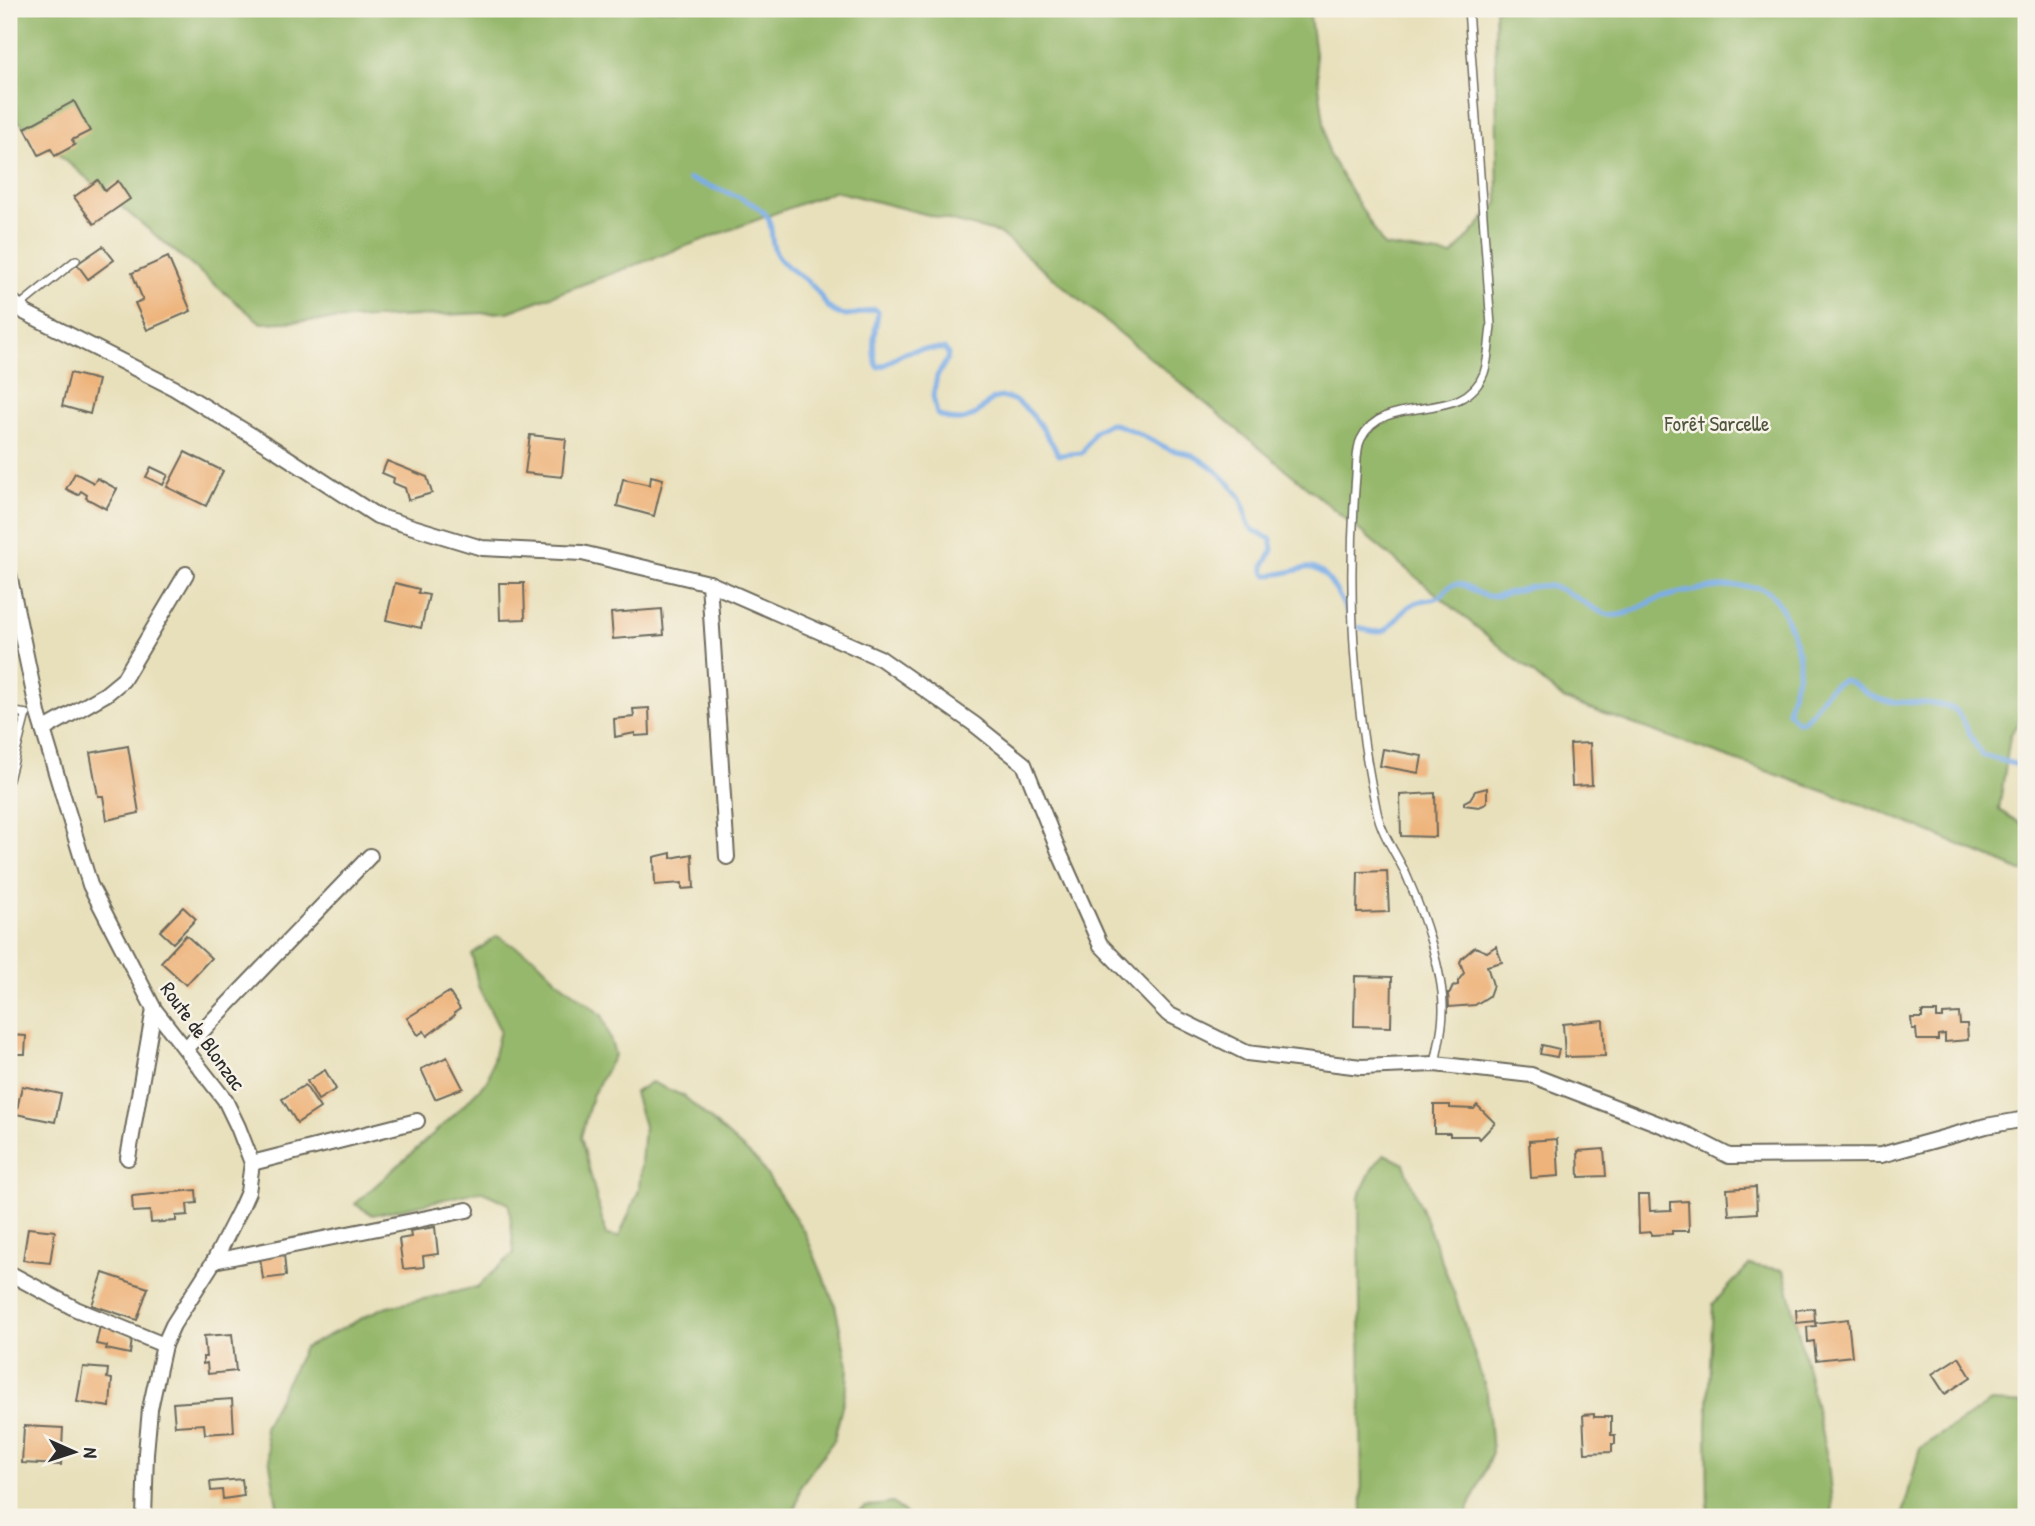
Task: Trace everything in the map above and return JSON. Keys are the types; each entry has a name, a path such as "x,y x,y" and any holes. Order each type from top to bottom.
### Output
{"street":[{"path":"14,303 26,313 174,387 377,516 481,548 582,553 709,583 880,658 974,724 1024,764 1100,944 1168,1014 1247,1053 1361,1067 1435,1064 1531,1075 1690,1136 1729,1156 1881,1155 1986,1126 2026,1119"},
{"name":"Route de Blonzac","path":"9,574 32,714 43,730 90,885 154,1009 225,1100 252,1163"},
{"path":"43,730 106,694 122,680 186,574"},
{"path":"709,583 727,857"},
{"path":"187,1048 370,856"},
{"path":"128,1158 154,1009"},
{"path":"144,1517 150,1409 164,1345 173,1325 214,1261 248,1192 252,1163 417,1121"},
{"path":"214,1261 467,1210"},
{"path":"9,1273 76,1309 164,1345"}],"lane":[{"path":"1435,1064 1443,1011 1438,971 1408,878 1377,816 1363,730 1354,643 1354,527 1360,441 1371,425 1395,413 1450,405 1473,391 1485,372 1491,326 1468,9"},
{"path":"14,303 76,260"},
{"path":"9,711 32,714 9,780"}],"green space":[{"name":"Forêt Sarcelle","path":"9,9 1309,9 1328,153 1384,246 1452,256 1498,203 1495,9 2026,9 2026,708 2010,736 1999,810 2026,827 2026,873 1877,810 1565,700 999,233 835,191 508,312 261,323 17,120 9,108"},
{"path":"497,936 535,958 558,981 602,1015 615,1054 592,1096 581,1137 606,1235 619,1237 639,1190 644,1126 634,1093 651,1082 684,1096 758,1162 805,1233 835,1305 848,1366 847,1385 834,1440 801,1485 794,1515 797,1517 279,1517 264,1427 304,1348 380,1309 477,1287 514,1253 509,1204 481,1191 373,1215 355,1204 453,1116 488,1080 500,1030 478,986 472,954"},
{"path":"1384,1154 1404,1164 1454,1293 1487,1393 1492,1453 1468,1510 1468,1517 1362,1517 1359,1196 1372,1169"},
{"path":"1749,1265 1784,1270 1828,1461 1833,1517 1708,1517 1707,1425 1713,1304"},
{"path":"1991,1402 2026,1404 2026,1517 1902,1517 1920,1448"},
{"path":"893,1503 909,1517 852,1517 865,1507"}],"building":[{"path":"74,101 90,131 72,140 75,145 55,156 51,149 39,155 25,128"},
{"path":"98,180 105,191 118,181 130,199 94,224 74,197"},
{"path":"103,246 114,260 88,279 77,264"},
{"path":"168,257 191,311 147,330 135,303 143,300 132,273"},
{"path":"70,373 98,380 90,414 62,406"},
{"path":"530,435 566,439 562,477 525,473"},
{"path":"185,452 223,471 206,506 167,487"},
{"path":"387,461 427,477 432,493 408,500 405,488 393,483 394,478 382,473"},
{"path":"151,467 168,475 163,485 146,477"},
{"path":"75,473 94,483 97,478 117,489 106,509 86,498 87,495 81,491 78,495 66,489"},
{"path":"651,476 663,479 654,516 617,506 623,479 650,485"},
{"path":"395,583 419,589 418,593 429,595 421,628 386,620"},
{"path":"499,583 524,583 525,619 500,620"},
{"path":"662,609 664,635 613,639 611,613"},
{"path":"649,708 650,735 635,736 635,733 615,737 614,719 634,717 633,709"},
{"path":"1590,743 1592,785 1572,786 1570,744"},
{"path":"128,746 139,813 107,820 103,796 98,796 90,753"},
{"path":"1383,749 1422,756 1419,773 1380,766"},
{"path":"1487,788 1487,801 1484,805 1464,805 1475,791"},
{"path":"1435,793 1436,837 1401,836 1400,795"},
{"path":"671,853 671,858 692,854 694,888 682,889 682,883 655,885 654,857"},
{"path":"1387,871 1389,912 1357,913 1358,872"},
{"path":"183,907 196,919 173,943 160,931"},
{"path":"186,935 211,958 186,985 161,962"},
{"path":"1496,946 1502,962 1487,966 1493,985 1489,996 1475,1005 1449,1007 1448,993 1453,986 1458,985 1464,973 1460,962 1462,958 1475,947 1487,952"},
{"path":"1355,976 1392,977 1391,1027 1354,1026"},
{"path":"449,992 460,1009 427,1036 424,1031 418,1035 407,1018"},
{"path":"1922,1012 1937,1012 1937,1018 1943,1018 1943,1014 1959,1013 1960,1024 1967,1024 1968,1040 1945,1042 1945,1034 1938,1035 1938,1040 1917,1040 1911,1018 1922,1018"},
{"path":"1603,1020 1605,1056 1565,1057 1563,1024"},
{"path":"9,1035 26,1036 25,1054 9,1054"},
{"path":"1542,1045 1559,1049 1557,1057 1540,1054"},
{"path":"447,1057 463,1088 435,1099 421,1069"},
{"path":"325,1070 336,1089 318,1100 307,1081"},
{"path":"305,1085 320,1108 297,1123 282,1099"},
{"path":"22,1086 61,1094 55,1122 16,1114"},
{"path":"1434,1105 1474,1109 1477,1105 1495,1123 1480,1139 1477,1136 1434,1133"},
{"path":"1557,1139 1559,1176 1531,1178 1529,1141"},
{"path":"1604,1149 1606,1176 1579,1177 1578,1151"},
{"path":"1756,1187 1757,1213 1729,1215 1727,1189"},
{"path":"196,1190 197,1203 187,1204 188,1215 176,1216 176,1221 151,1223 150,1211 133,1212 132,1196"},
{"path":"1638,1195 1649,1195 1650,1211 1671,1210 1671,1202 1688,1201 1689,1231 1651,1235 1651,1232 1639,1233"},
{"path":"435,1227 438,1254 423,1256 424,1267 403,1269 399,1239 411,1237 410,1231"},
{"path":"28,1228 55,1231 50,1263 23,1260"},
{"path":"284,1254 286,1276 263,1279 260,1257"},
{"path":"103,1273 148,1288 137,1320 92,1305"},
{"path":"1814,1308 1815,1321 1797,1323 1796,1310"},
{"path":"1848,1319 1852,1356 1816,1360 1814,1341 1808,1342 1807,1327 1816,1326 1815,1323"},
{"path":"100,1326 129,1336 132,1339 130,1354 96,1344"},
{"path":"232,1334 236,1371 208,1374 207,1363 203,1364 203,1357 206,1357 204,1336"},
{"path":"1959,1357 1971,1377 1945,1394 1932,1374"},
{"path":"83,1367 108,1369 107,1378 112,1379 110,1407 77,1402"},
{"path":"232,1399 234,1432 205,1434 204,1424 175,1426 173,1403"},
{"path":"1594,1414 1594,1417 1611,1417 1611,1435 1615,1435 1612,1452 1585,1453 1583,1415"},
{"path":"24,1426 63,1428 61,1465 22,1463"},
{"path":"242,1479 244,1496 223,1499 222,1490 211,1491 210,1482"}],"waterway":[{"path":"689,179 737,196 762,211 769,220 773,246 779,257 812,286 832,310 848,315 875,309 878,312 874,355 878,367 909,352 945,349 947,360 937,376 933,396 937,414 954,420 965,419 976,414 993,399 1004,397 1014,400 1033,416 1059,455 1082,453 1095,431 1110,423 1169,449 1190,454 1226,480 1241,499 1252,529 1271,539 1273,550 1264,565 1264,572 1272,575 1314,568 1328,578 1351,619"},
{"path":"1359,627 1379,632 1386,630 1407,608 1441,596 1456,584 1486,596 1549,586 1612,615 1625,614 1666,596 1697,590 1747,586 1770,593 1789,624 1796,644 1799,667 1788,712 1798,722 1809,716 1829,689 1844,680 1882,700 1952,708 1961,717 1982,755 2026,769"}]}
